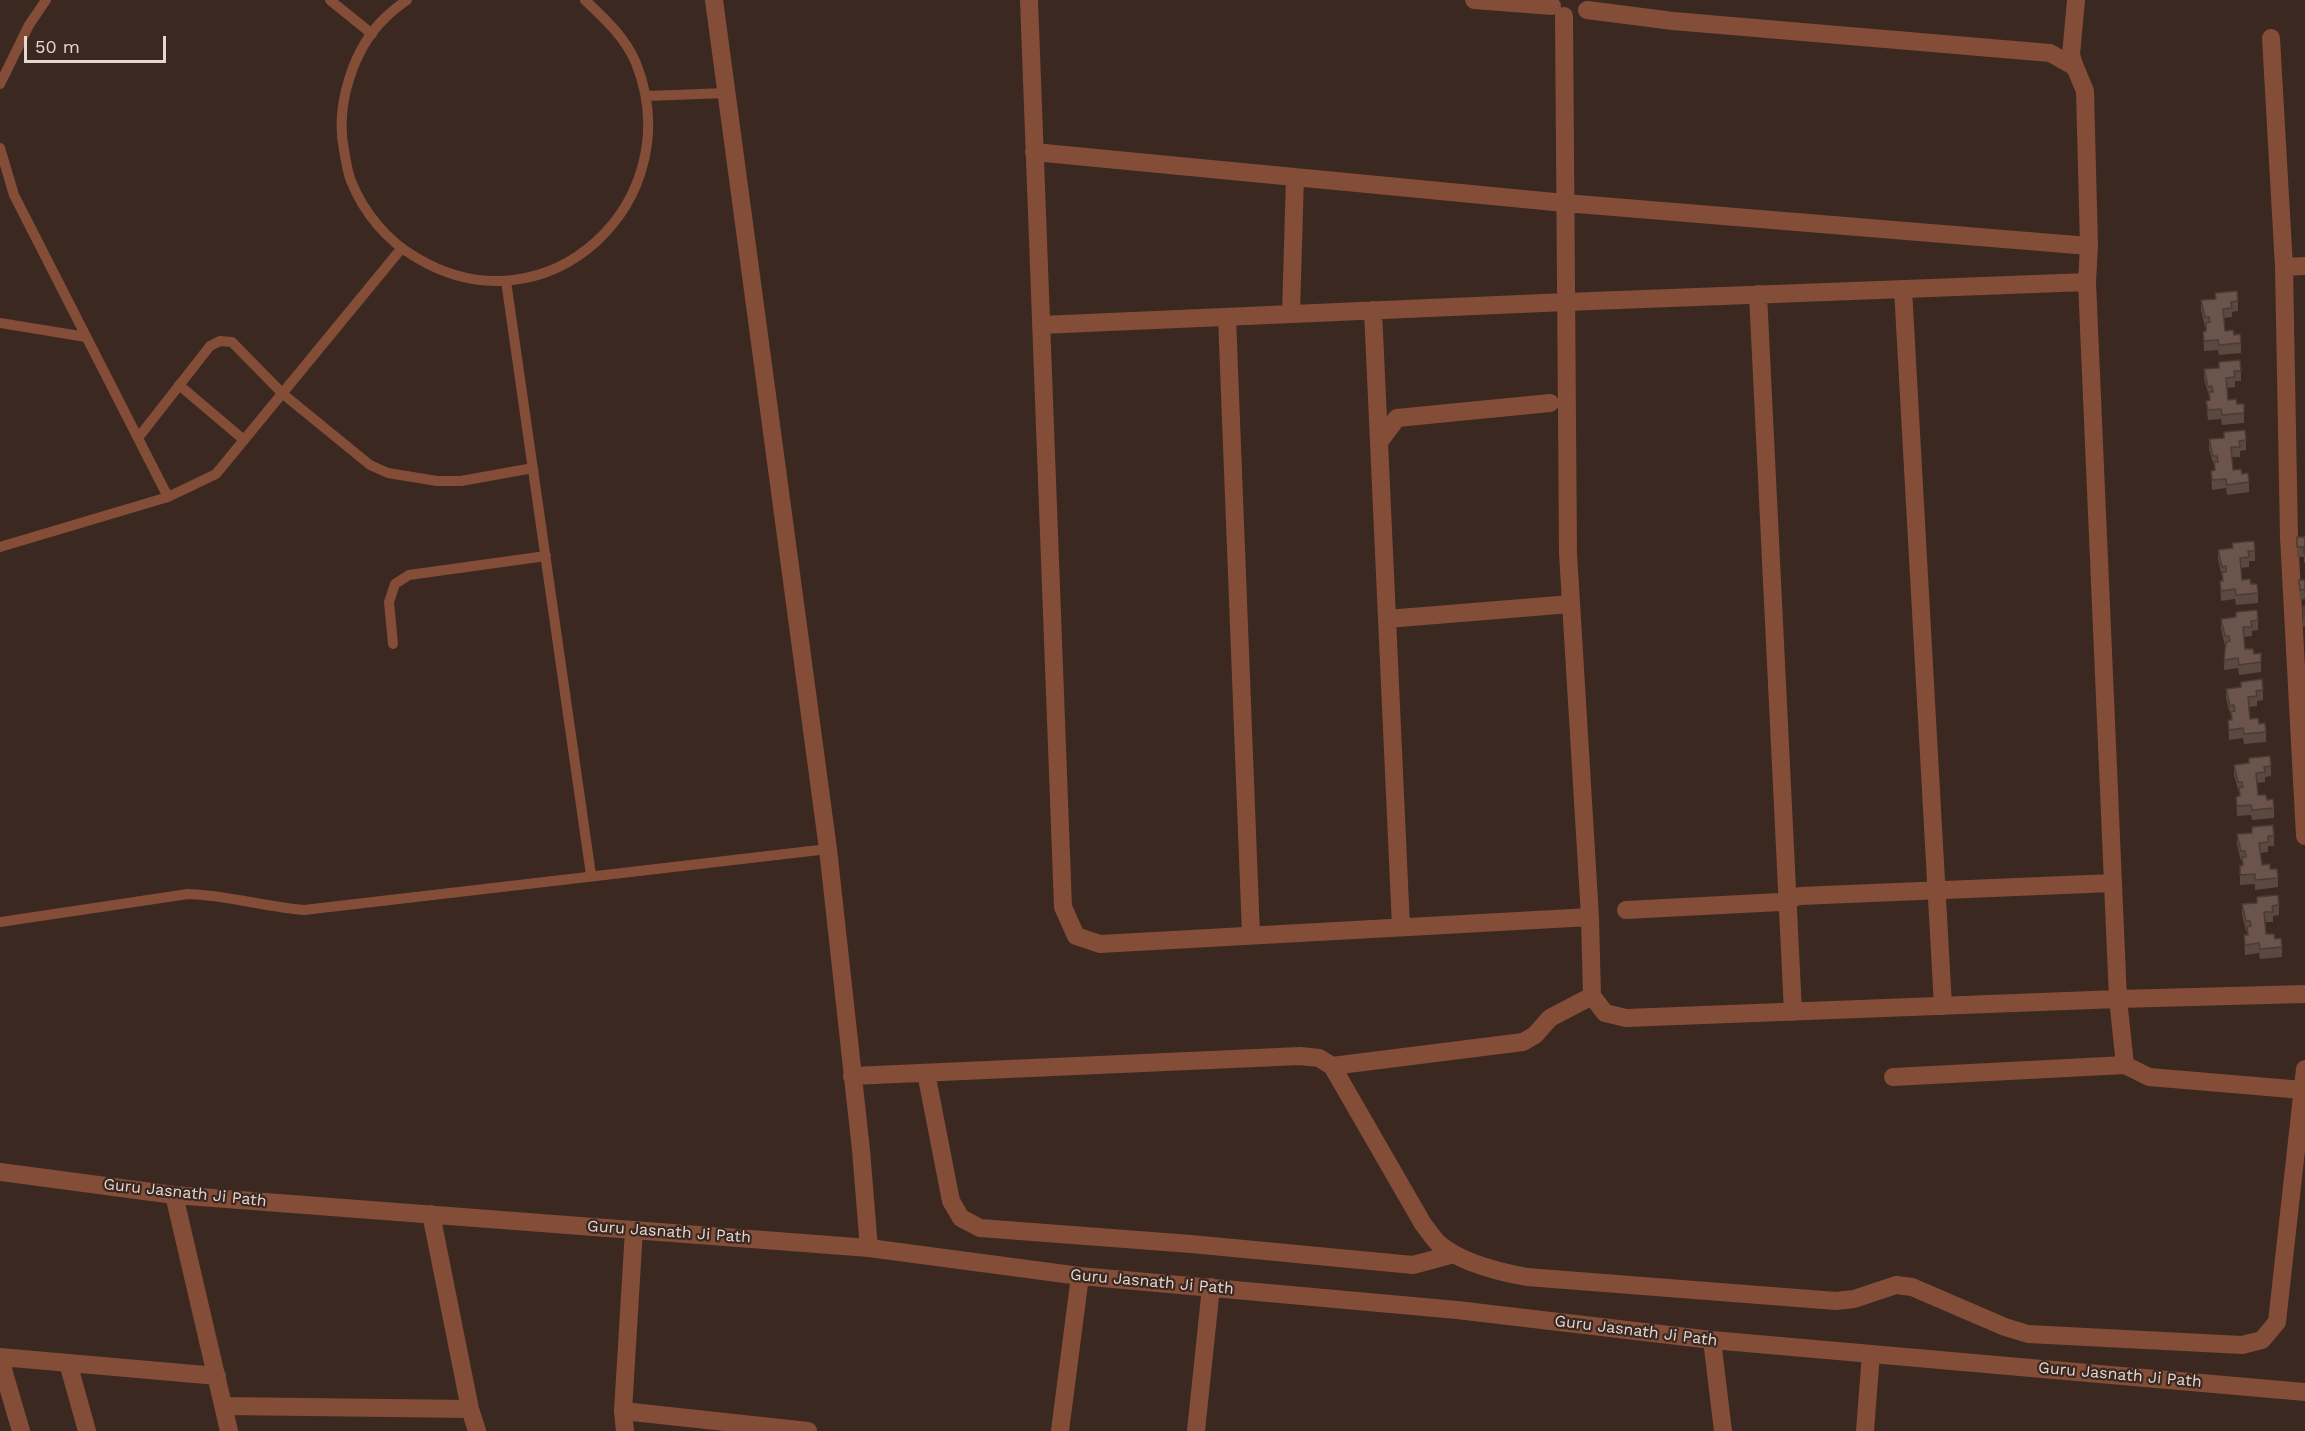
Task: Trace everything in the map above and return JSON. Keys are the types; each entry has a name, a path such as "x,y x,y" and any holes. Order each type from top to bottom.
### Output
{"street":[{"path":"714,0 828,849 861,1150 869,1248"},
{"path":"1029,0 1063,907 1076,936 1100,944 1590,917"},
{"path":"1474,0 1555,7 1581,15 1591,5 1673,21 2050,53 2074,67"},
{"path":"2076,0 2072,55 2074,67 2085,91 2089,246 2087,282 2118,999 2125,1065"},
{"path":"1555,7 1565,203 1568,553 1590,917 1592,996 1605,1013 1626,1018 2305,994"},
{"path":"2271,38 2297,537 2305,836"},
{"path":"1034,152 1565,203 2089,246"},
{"path":"1291,314 1295,177"},
{"path":"2284,267 2305,266"},
{"path":"1041,325 2087,282"},
{"path":"1902,289 1943,1006"},
{"path":"1758,294 1793,1012"},
{"path":"1373,310 1401,927"},
{"path":"1227,317 1251,935"},
{"path":"1379,442 1397,418 1550,404"},
{"path":"1387,619 1571,604"},
{"path":"1626,910 1780,902 1800,896 2113,883"},
{"path":"1332,1066 1523,1042 1536,1035 1550,1018 1592,996"},
{"path":"852,1076 1300,1056 1319,1058 1332,1066 1423,1224 1438,1242 1454,1254 1502,1273 1527,1277 1836,1301 1854,1299 1896,1285 1912,1287 2005,1327 2028,1334 2242,1345 2262,1340 2277,1322 2305,1069"},
{"path":"1893,1077 2125,1065 2149,1077 2302,1090"},
{"path":"926,1073 951,1201 961,1218 980,1228 1413,1265 1454,1254"},
{"name":"Guru Jasnath Ji Path","path":"0,1172 174,1194 869,1248 1080,1276 1457,1310 1712,1340 2305,1392"},
{"path":"174,1194 229,1431"},
{"path":"431,1214 470,1410 477,1431"},
{"path":"625,1431 623,1411 634,1230"},
{"path":"1060,1431 1080,1276"},
{"path":"1196,1431 1211,1287"},
{"path":"1712,1340 1723,1431"},
{"path":"1865,1431 1871,1354"},
{"path":"21,1431 0,1358 218,1376"},
{"path":"68,1363 87,1431"},
{"path":"224,1406 470,1410"},
{"path":"623,1411 756,1428 808,1431"}],"lane":[{"path":"0,84 29,25 46,0"},
{"path":"330,0 372,34"},
{"path":"407,0 385,17 359,52 344,93 341,137 350,180 371,218 401,249 433,268 469,279 506,280 543,274 576,258 605,235 628,205 643,171 649,134 646,96 635,61 615,29 585,0"},
{"path":"646,96 726,93"},
{"path":"0,148 14,195 168,497"},
{"path":"0,547 168,497 216,474 401,249"},
{"path":"506,280 591,875"},
{"path":"0,323 86,337"},
{"path":"138,438 210,346 220,341 232,342 283,394 370,465 388,473 437,482 461,481 533,468"},
{"path":"179,385 244,440"},
{"path":"393,644 389,602 395,584 409,575 546,556"},
{"path":"0,921 188,894 207,894 304,910 828,849"}],"building":[{"path":"2237,291 2238,301 2231,302 2232,308 2223,309 2225,331 2233,330 2234,335 2240,334 2241,343 2219,345 2218,340 2204,341 2203,332 2206,331 2206,323 2210,322 2209,317 2205,317 2201,300 2216,299 2215,293"},
{"path":"2240,360 2241,371 2234,371 2235,377 2226,378 2228,400 2236,399 2237,404 2244,404 2244,413 2222,415 2221,409 2208,410 2206,401 2210,400 2209,392 2213,392 2212,386 2208,387 2204,369 2219,368 2219,362"},
{"path":"2245,430 2246,440 2239,441 2240,447 2231,447 2233,470 2241,469 2242,474 2248,473 2249,482 2227,485 2226,479 2212,480 2211,471 2215,470 2214,462 2218,462 2217,456 2213,456 2209,439 2224,438 2224,432"},
{"path":"2297,537 2305,537 2305,553 2304,547 2297,547"},
{"path":"2254,541 2255,551 2248,551 2249,557 2240,558 2242,580 2250,579 2251,584 2257,584 2258,593 2236,595 2235,589 2221,591 2220,581 2223,581 2222,572 2226,572 2226,566 2222,567 2218,550 2233,548 2232,543"},
{"path":"2299,580 2305,580 2305,589 2300,590"},
{"path":"2257,610 2258,620 2251,621 2252,627 2243,627 2245,649 2253,649 2254,654 2261,653 2261,662 2239,665 2238,658 2224,660 2226,642 2230,641 2229,636 2225,636 2221,619 2236,617 2236,612"},
{"path":"2262,679 2263,690 2256,691 2257,696 2248,697 2250,719 2258,718 2259,724 2265,723 2266,732 2244,734 2243,728 2229,730 2228,720 2232,720 2231,712 2235,711 2234,705 2230,706 2226,689 2241,687 2241,682"},
{"path":"2270,756 2271,766 2264,767 2265,772 2256,773 2258,795 2266,795 2267,800 2273,799 2274,808 2252,810 2251,805 2237,806 2236,797 2240,796 2239,788 2243,787 2242,782 2238,782 2234,765 2249,763 2249,758"},
{"path":"2273,825 2274,836 2268,836 2268,842 2259,843 2262,865 2270,864 2270,869 2277,869 2278,878 2255,880 2255,874 2240,875 2240,866 2243,865 2242,857 2246,857 2245,851 2241,851 2237,834 2252,833 2252,827"},
{"path":"2278,895 2279,905 2272,906 2273,912 2264,912 2266,934 2274,934 2275,939 2281,938 2282,947 2260,949 2259,943 2245,945 2244,935 2248,935 2247,927 2251,926 2250,921 2246,921 2242,904 2257,903 2257,897"}]}
